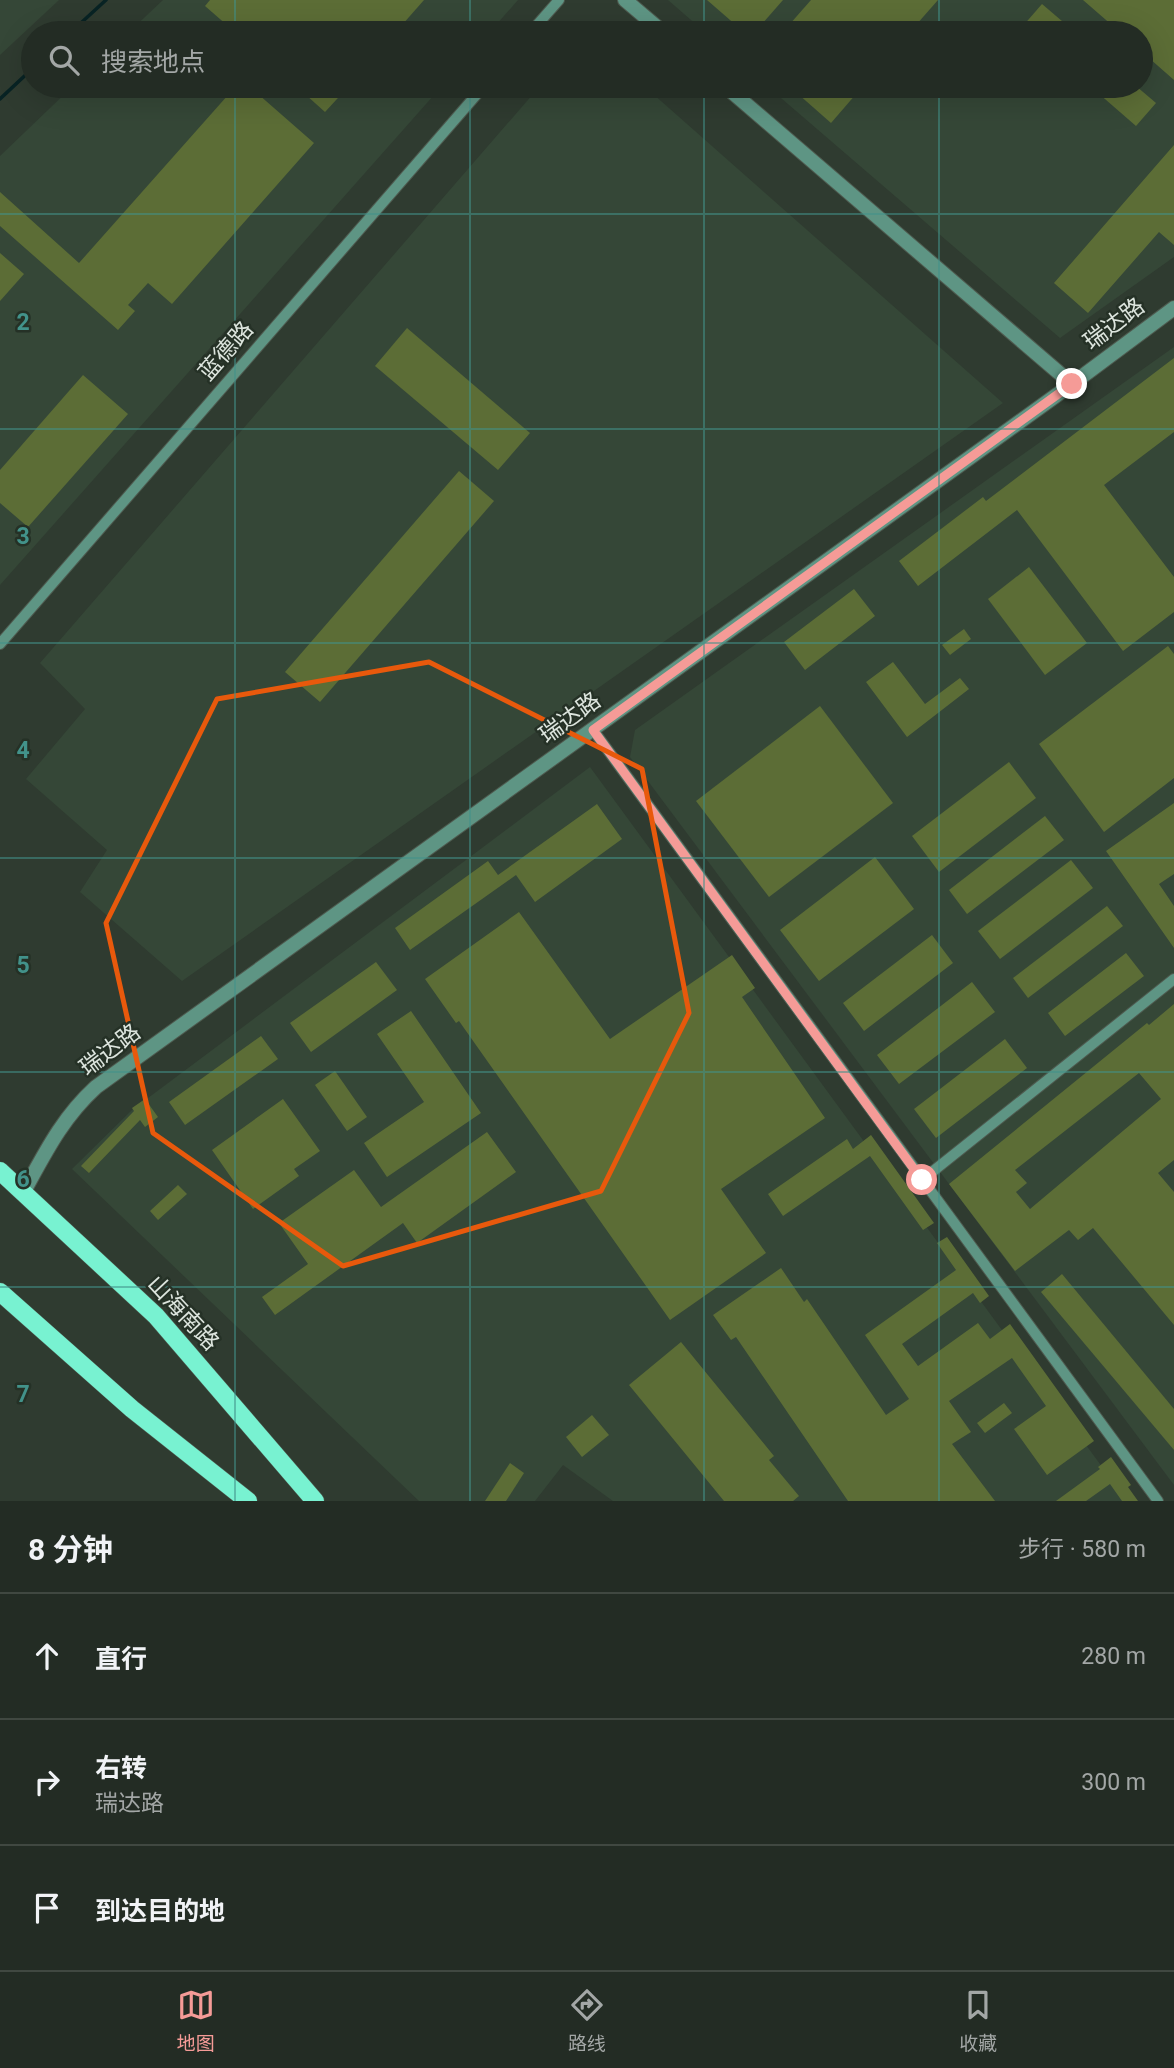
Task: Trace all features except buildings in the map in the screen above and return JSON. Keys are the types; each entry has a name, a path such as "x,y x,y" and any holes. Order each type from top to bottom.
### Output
{"main road":[{"name":"山海南路","path":"0,1171 156,1316 316,1501"},
{"path":"0,1292 132,1409 248,1501"}],"street":[{"path":"541,21 559,0"},
{"path":"625,0 650,21"},
{"name":"蓝德路","path":"0,644 474,98"},
{"path":"739,98 1072,384"},
{"name":"瑞达路","path":"23,1193 59,1128 96,1087 1174,308"},
{"path":"593,730 1158,1501"},
{"path":"922,1180 1174,979"}],"highlighted area":[{"path":"429,662 642,769 689,1013 601,1191 343,1266 153,1133 106,923 217,699"}],"shaded area":[{"path":"0,0 59,0 36,21 21,21 21,35 0,55"},
{"path":"163,0 518,0 500,21 141,21"},
{"path":"668,0 1174,0 1174,257 1060,338 781,98 1153,98 1153,21 692,21"},
{"path":"60,98 431,98 0,585 0,156"},
{"path":"530,98 658,98 1003,403 182,981 80,892 107,850 26,779 85,709 40,663"},
{"path":"1174,347 1174,1485 630,757 635,730"},
{"path":"590,767 1127,1501 613,1501 563,1465 535,1501 419,1501 72,1169 132,1110"}],"waterway":[{"path":"83,21 106,0"},
{"path":"0,99 21,79"}],"route":[{"path":"922,1180 593,730 1072,384"}]}
